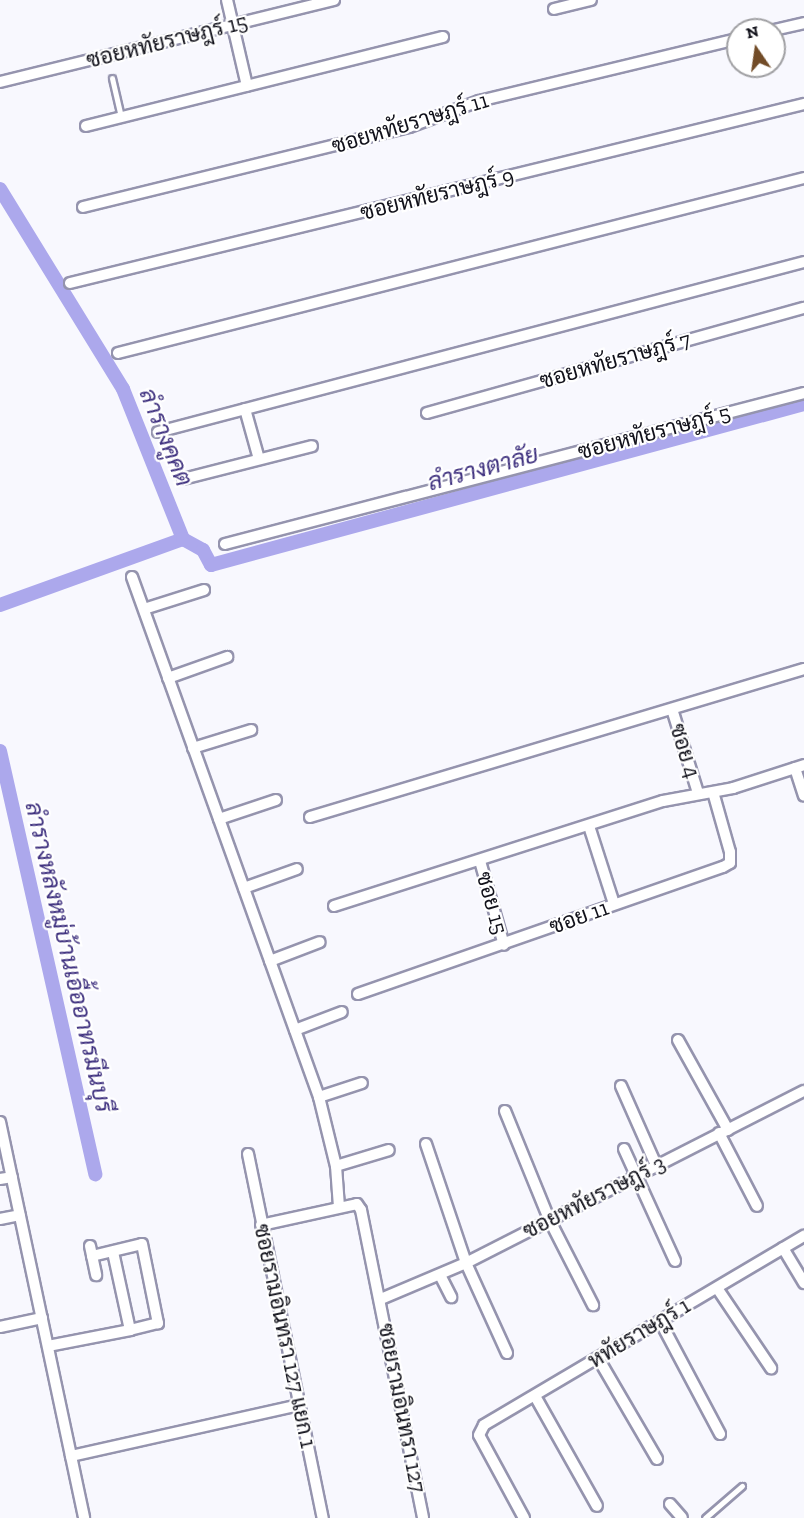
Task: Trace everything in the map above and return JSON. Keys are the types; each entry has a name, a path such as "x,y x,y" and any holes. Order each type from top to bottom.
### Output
{"street":[{"path":"227,0 248,87"},
{"name":"ซอยหทัยราษฎร์ 15","path":"0,82 334,0"},
{"path":"554,9 591,0"},
{"path":"786,27 804,23"},
{"path":"86,126 443,37"},
{"name":"ซอยหทัยราษฎร์ 11","path":"82,207 410,128 479,100 726,42"},
{"name":"ซอยหทัยราษฎร์ 9","path":"70,284 804,104"},
{"path":"118,353 804,178"},
{"path":"158,432 804,262"},
{"name":"ซอยหทัยราษฎร์ 7","path":"427,413 804,308"},
{"name":"ซอยหทัยราษฎร์ 5","path":"225,544 804,393"},
{"path":"245,409 259,459"},
{"path":"183,479 312,446"},
{"path":"132,577 319,1097 336,1166 339,1207 261,1225"},
{"path":"144,609 204,590"},
{"path":"168,678 227,657"},
{"path":"310,817 804,669"},
{"name":"ซอย 4","path":"672,709 698,793"},
{"path":"193,748 251,730"},
{"path":"334,906 698,793 713,792 800,766 804,796"},
{"name":"ซอย 11","path":"358,994 504,945 730,863 713,792"},
{"path":"219,819 276,800"},
{"path":"589,826 614,904"},
{"name":"ซอย 15","path":"480,861 504,945"},
{"path":"244,888 297,869"},
{"path":"270,961 321,942"},
{"path":"295,1030 342,1012"},
{"path":"678,1040 757,1206"},
{"path":"319,1097 362,1083"},
{"path":"621,1086 656,1165"},
{"name":"ซอยหทัยราษฎร์ 3","path":"381,1299 465,1263 803,1093"},
{"path":"505,1111 549,1219 593,1305"},
{"path":"0,1122 71,1456 82,1518"},
{"path":"426,1144 465,1263 507,1353"},
{"path":"624,1149 634,1176 675,1262"},
{"path":"336,1166 389,1150"},
{"name":"ซอยรามอินทรา 127 แยก 1","path":"248,1154 323,1518"},
{"path":"0,1179 12,1177"},
{"name":"ซอยรามอินทรา 127","path":"339,1207 357,1204 361,1210 381,1299 423,1518"},
{"path":"0,1220 20,1215"},
{"name":"หทัยราษฎร์ 1","path":"524,1518 479,1435 484,1425 804,1236"},
{"path":"48,1346 154,1326 160,1318 142,1244 116,1246 113,1252 130,1330"},
{"path":"783,1248 804,1283"},
{"path":"96,1275 91,1251 113,1252"},
{"path":"440,1275 452,1297"},
{"path":"717,1288 771,1368"},
{"path":"0,1327 42,1318"},
{"path":"660,1322 720,1434"},
{"path":"598,1358 657,1459"},
{"path":"535,1396 597,1506"},
{"path":"71,1456 299,1405"},
{"path":"670,1504 682,1518"}],"lane":[{"path":"112,78 121,117"},
{"path":"705,1518 742,1486"}],"waterway":[{"name":"ลำรางคูคต","path":"0,189 123,389 183,539 0,605"},
{"name":"ลำรางตาลัย","path":"183,539 203,550 211,565 804,404"},
{"name":"ลำรางหลังหมู่บ้านเอื้ออาทรมีนบุรี","path":"0,751 95,1174"}]}
